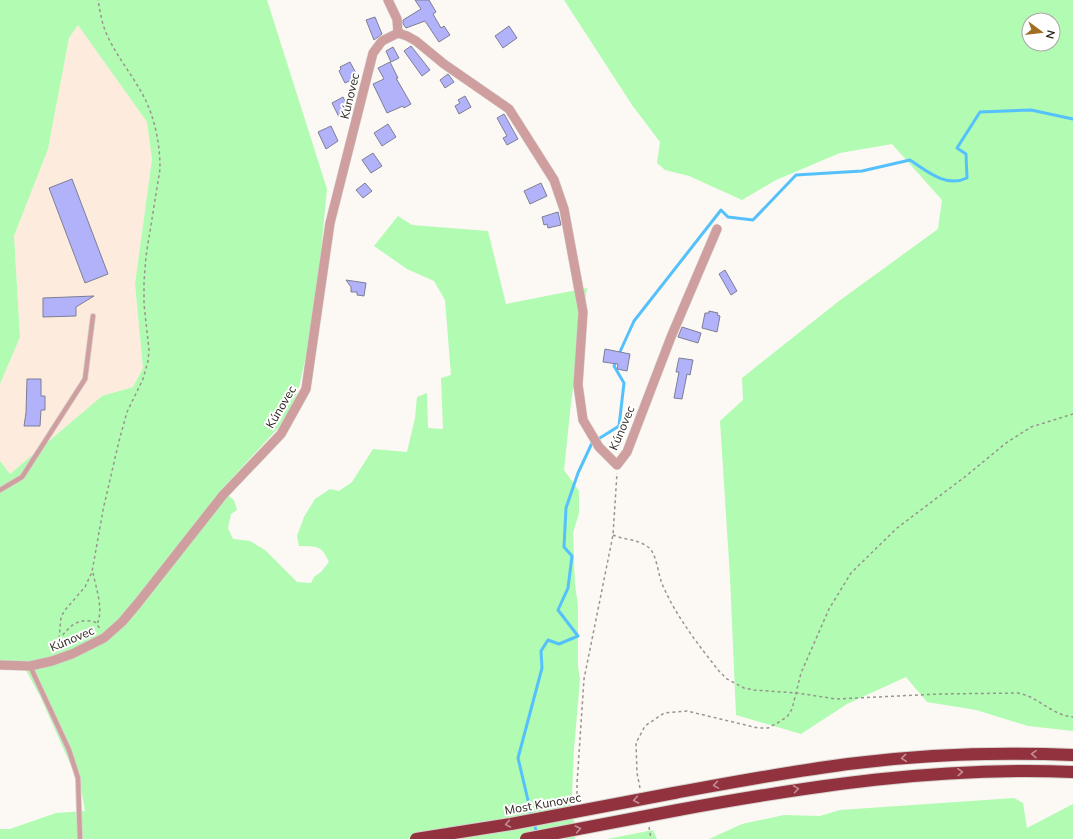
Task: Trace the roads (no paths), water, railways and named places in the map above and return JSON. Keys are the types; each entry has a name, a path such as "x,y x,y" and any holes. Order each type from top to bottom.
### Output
{"highway":[{"name":"Most Kunovec","path":"416,839 511,824 817,768 886,760 982,754 1073,755"},
{"path":"526,839 678,810 791,790 853,781 915,775 1011,771 1073,772"}],"street":[{"path":"388,0 397,18 398,33"},
{"name":"Kúnovec","path":"0,666 30,666 52,661 72,654 104,638 122,622 138,603 223,495 282,434 306,389 330,223 373,53 382,41 398,33 407,36 416,41 444,64 509,109 554,180 564,210 583,312 578,385 583,420 599,447 617,465 626,452 670,337 717,229"}],"lane":[{"path":"0,490 22,477 85,379 93,316"},
{"path":"30,666 69,750 78,778 80,839"}],"waterway":[{"path":"619,354 634,321 721,210 728,217 753,220 796,175 862,171 910,160 937,177 944,180 959,181 967,178 966,154 957,148 980,112 1031,110 1073,119"},
{"path":"532,817 518,758 542,668 541,651 548,640 559,644 578,636 558,610 568,588 572,556 564,547 566,508 578,473 592,443 619,426 624,383 614,366 616,361"},
{"path":"534,822 537,835"}]}
